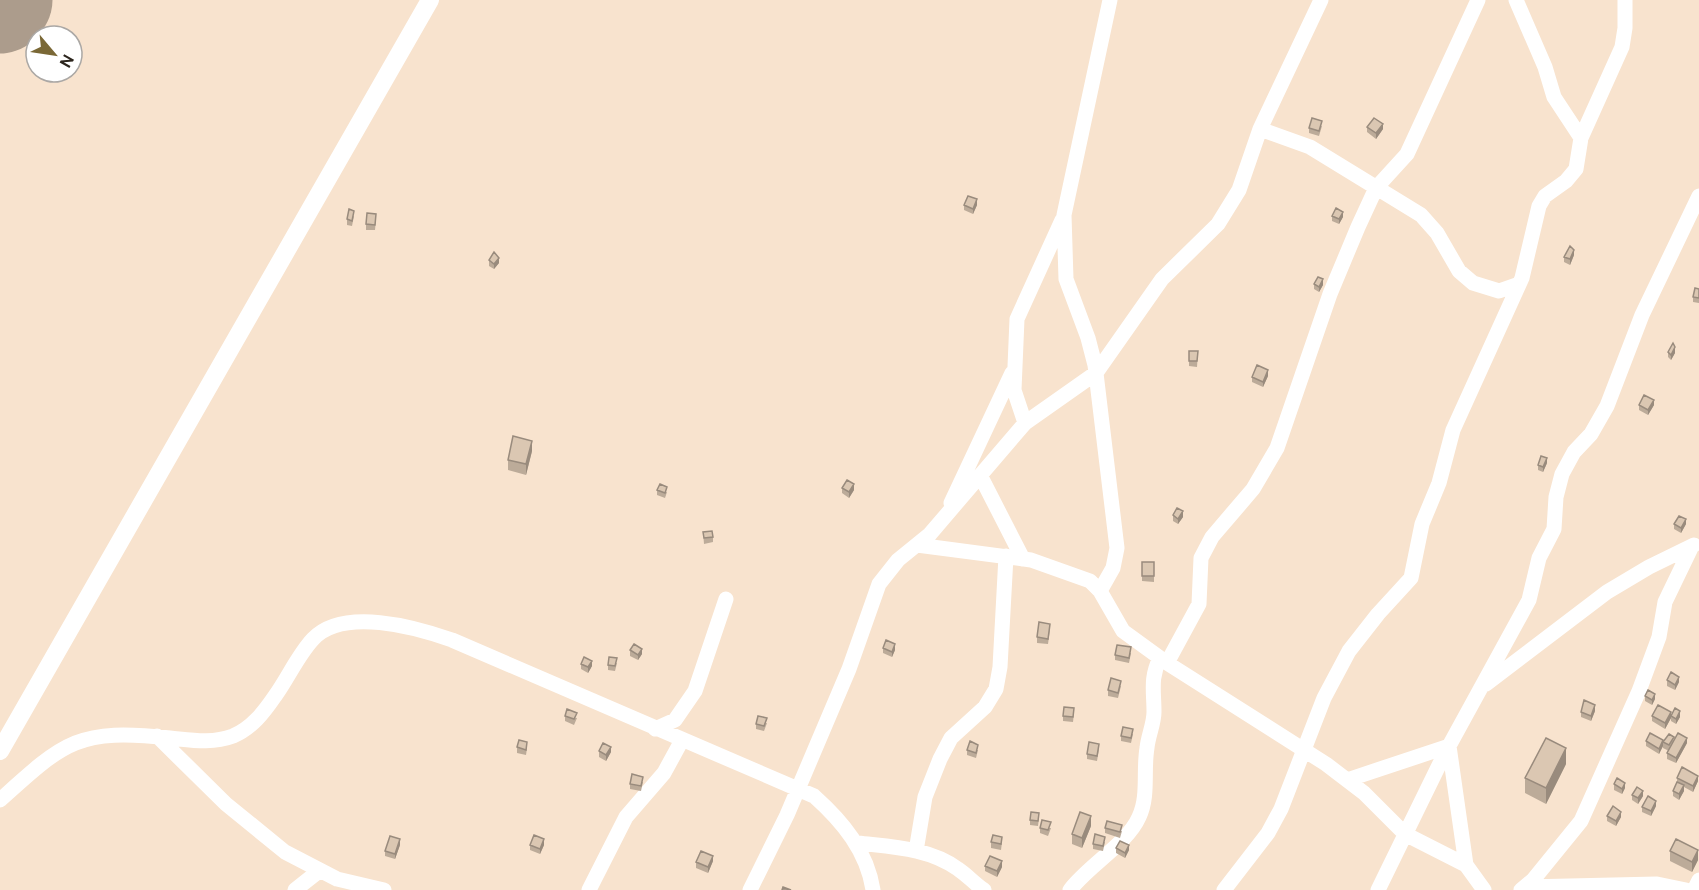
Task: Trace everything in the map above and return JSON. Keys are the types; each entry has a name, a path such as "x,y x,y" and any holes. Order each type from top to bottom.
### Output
{"street":[{"path":"0,751 430,0"},
{"path":"1025,423 1014,390 1013,370 1019,310 1064,215 1110,0"},
{"path":"750,890 798,790 860,640 874,592 891,567 945,517 1025,423 1096,372 1151,292 1175,265 1204,239 1229,208 1244,178 1260,129 1321,0"},
{"path":"1070,890 1082,874 1127,834 1139,817 1145,799 1145,765 1154,718 1152,682 1199,604 1201,558 1206,548 1253,489 1277,448 1336,277 1377,188 1407,154 1478,0"},
{"path":"1516,0 1545,67 1554,97 1581,138"},
{"path":"1224,890 1268,833 1289,793 1324,698 1345,659 1364,629 1411,578 1422,524 1439,483 1453,430 1519,284 1539,207 1545,196 1566,181 1576,169 1581,138 1622,47 1625,0"},
{"path":"1260,129 1310,147 1377,188 1431,225 1459,271 1473,283 1499,291 1519,284"},
{"path":"1378,890 1449,746 1533,589 1539,558 1554,529 1556,497 1562,474 1574,452 1591,434 1607,406 1642,315 1699,196"},
{"path":"1064,215 1066,279 1088,338 1096,372 1117,548 1113,568 1100,591"},
{"path":"945,517 1013,370"},
{"path":"981,477 1023,559"},
{"path":"1482,687 1607,592 1649,567 1696,544"},
{"path":"1523,889 1581,821 1639,691 1659,637 1665,602 1696,544"},
{"path":"917,545 1023,559 1083,578 1100,591 1124,631 1163,661 1347,780 1405,834 1466,866 1484,890"},
{"path":"916,851 925,797 940,759 951,738 985,707 996,689 1000,667 1006,556"},
{"path":"655,729 675,720 695,692 726,599"},
{"path":"0,800 46,758 71,744 115,734 208,741 231,737 247,729 271,702 312,640 332,626 351,621 422,631 452,640 814,796 858,843 867,862 873,890"},
{"path":"158,736 254,828 285,852 319,871 355,885 384,890"},
{"path":"589,890 626,817 664,773 682,740"},
{"path":"1347,780 1449,746"},
{"path":"1449,746 1466,866"},
{"path":"858,843 916,851 952,865 984,890"},
{"path":"295,890 319,871"},
{"path":"1694,890 1699,880"},
{"path":"1523,889 1656,884 1686,890"}],"building":[{"path":"1312,118 1322,121 1319,131 1309,128"},
{"path":"1374,118 1383,124 1376,133 1367,127"},
{"path":"968,196 977,199 973,209 964,205"},
{"path":"1336,208 1343,212 1339,219 1332,216"},
{"path":"349,209 354,211 352,221 347,219"},
{"path":"367,213 376,214 375,225 366,224"},
{"path":"1570,246 1574,250 1570,259 1564,257"},
{"path":"494,252 499,258 494,264 489,260"},
{"path":"1318,277 1323,279 1319,287 1314,284"},
{"path":"1695,288 1699,289 1699,298 1693,297"},
{"path":"1673,343 1675,347 1671,355 1668,352"},
{"path":"1189,351 1198,351 1197,361 1189,361"},
{"path":"1257,365 1268,370 1263,382 1252,377"},
{"path":"1644,395 1654,400 1648,410 1639,405"},
{"path":"513,436 532,441 526,464 508,460"},
{"path":"1541,456 1547,458 1543,467 1538,465"},
{"path":"847,480 854,484 849,492 842,488"},
{"path":"660,484 667,487 665,493 657,490"},
{"path":"1177,508 1183,511 1178,519 1173,515"},
{"path":"1679,516 1686,519 1681,528 1674,524"},
{"path":"712,531 713,537 704,538 703,532"},
{"path":"1142,562 1154,562 1154,576 1142,576"},
{"path":"1039,622 1050,624 1048,639 1037,637"},
{"path":"886,640 895,644 892,652 883,648"},
{"path":"634,644 642,649 638,655 630,650"},
{"path":"1117,645 1131,647 1129,658 1115,655"},
{"path":"584,657 592,661 588,667 581,664"},
{"path":"609,657 617,658 615,666 608,665"},
{"path":"1671,672 1679,677 1675,685 1667,680"},
{"path":"1111,678 1121,681 1118,693 1108,690"},
{"path":"1648,690 1655,694 1652,700 1645,696"},
{"path":"1584,700 1595,705 1591,716 1581,712"},
{"path":"1658,705 1671,712 1665,723 1652,716"},
{"path":"1064,707 1074,708 1073,717 1063,716"},
{"path":"1675,708 1680,711 1676,719 1671,716"},
{"path":"567,709 577,713 574,719 565,716"},
{"path":"758,716 767,718 764,726 756,724"},
{"path":"1123,727 1133,729 1131,738 1121,736"},
{"path":"1650,733 1663,740 1659,749 1646,741"},
{"path":"1678,733 1687,738 1676,758 1667,753"},
{"path":"1669,734 1674,737 1669,745 1663,742"},
{"path":"1546,738 1566,748 1546,788 1525,778"},
{"path":"519,740 527,742 526,750 517,747"},
{"path":"970,741 978,745 976,753 967,750"},
{"path":"1089,742 1099,744 1097,756 1087,754"},
{"path":"603,743 611,747 606,755 599,751"},
{"path":"1682,767 1698,776 1693,786 1677,778"},
{"path":"632,774 643,777 641,786 630,784"},
{"path":"1617,778 1625,783 1622,789 1614,784"},
{"path":"1677,782 1684,785 1679,794 1673,791"},
{"path":"1637,787 1643,791 1638,798 1632,795"},
{"path":"1648,796 1656,801 1651,811 1642,807"},
{"path":"1613,806 1621,812 1616,821 1607,816"},
{"path":"1031,812 1039,813 1038,821 1030,820"},
{"path":"1080,812 1091,816 1082,838 1072,834"},
{"path":"1042,820 1051,822 1048,830 1040,828"},
{"path":"1107,821 1122,825 1120,832 1105,828"},
{"path":"1095,834 1105,837 1103,846 1093,844"},
{"path":"534,835 544,839 540,849 530,845"},
{"path":"993,835 1002,837 1001,844 991,842"},
{"path":"390,836 400,839 395,854 385,851"},
{"path":"1676,839 1698,850 1692,862 1670,851"},
{"path":"1120,841 1129,845 1125,853 1116,848"},
{"path":"701,851 713,856 708,867 696,862"},
{"path":"990,856 1002,861 997,871 985,866"}],"runway":[{"path":"0,4 3,0"}]}
